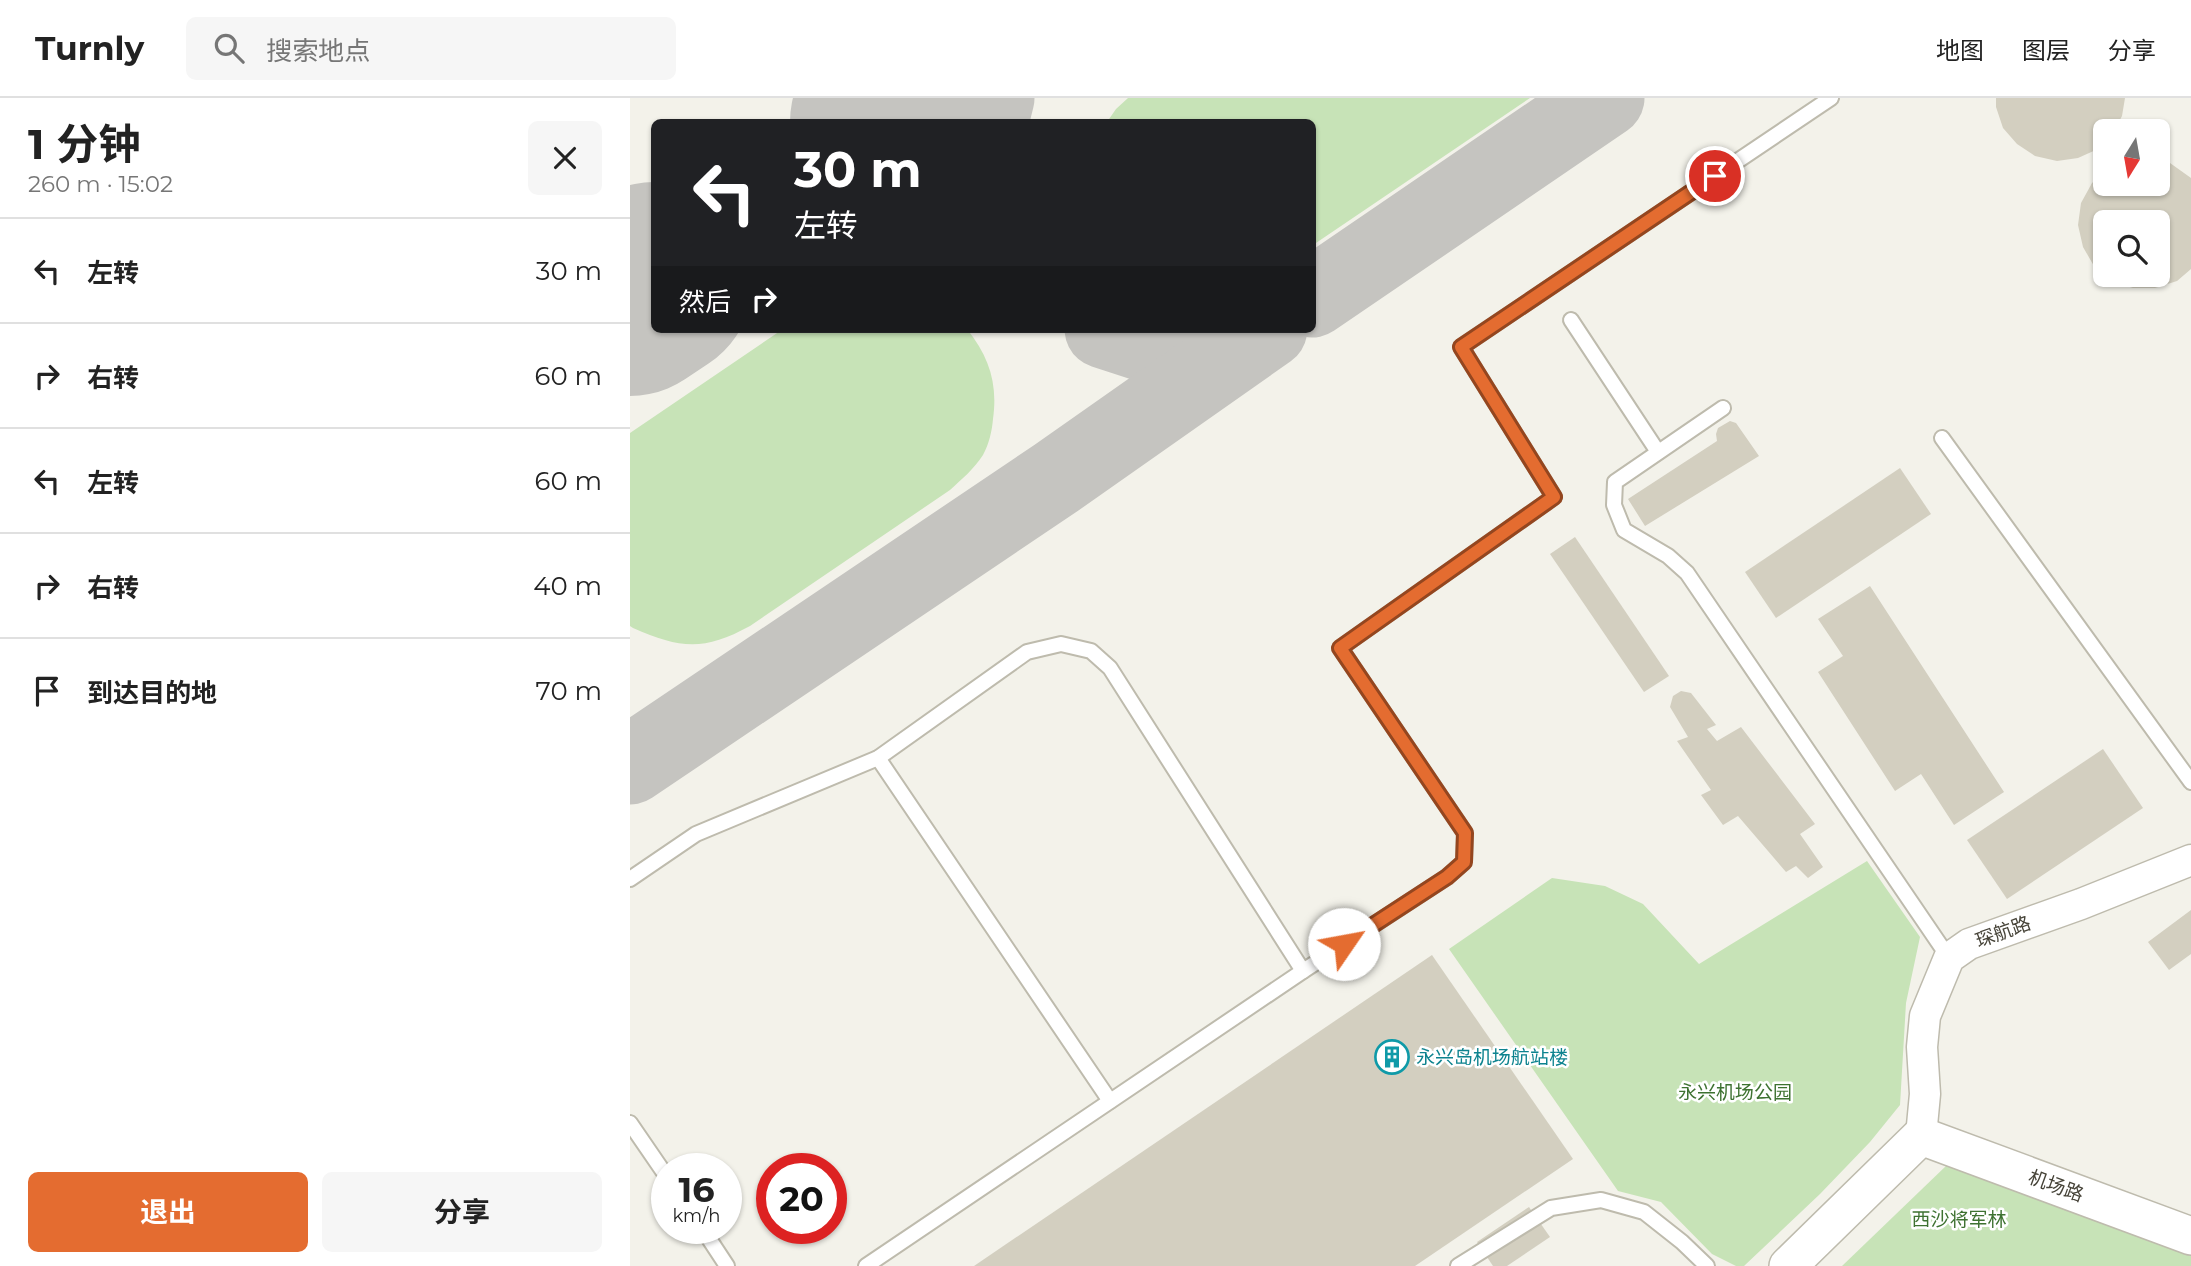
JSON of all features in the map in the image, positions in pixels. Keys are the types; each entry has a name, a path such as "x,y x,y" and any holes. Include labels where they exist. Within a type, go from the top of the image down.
{"street":[{"name":"琛航路","path":"1949,958 1969,944 2081,904 2191,860"},
{"path":"1788,1266 1921,1136 1925,1094 1922,1047 1925,1016 1949,958"},
{"name":"机场路","path":"1921,1136 2191,1236"}],"lane":[{"path":"866,1266 1447,877 1464,862 1465,833 1340,648 1554,497 1461,347 1831,98"},
{"path":"1571,320 1658,452"},
{"path":"1723,408 1615,482 1614,505 1624,530 1668,556 1687,573 1949,958"},
{"path":"1942,438 2191,782"},
{"path":"630,879 696,834 878,758 1027,652 1061,644 1091,651 1110,668 1303,971"},
{"path":"878,758 1110,1101"},
{"path":"630,1123 651,1154"},
{"path":"1458,1266 1551,1208 1601,1200 1644,1212 1707,1266"},
{"path":"713,1244 727,1266"}],"green space":[{"path":"1128,98 1530,98 1316,243 1316,119 1109,119"},
{"path":"777,333 970,333 986,360 993,382 993,424 989,442 972,469 950,490 750,626 719,640 705,643 665,640 630,626 630,433"},
{"name":"永兴机场公园","path":"1867,861 1920,937 1906,1003 1900,1105 1870,1142 1820,1194 1744,1266 1736,1266 1712,1254 1661,1202 1618,1191 1449,949 1552,878 1605,886 1643,904 1699,964"},
{"name":"西沙将军林","path":"1947,1165 2191,1254 2191,1266 1842,1266"}],"building":[{"path":"1996,98 2125,98 2120,119 2093,119 2093,151 2078,158 2057,161 2035,156 2017,144 2003,128"},
{"path":"2170,163 2191,178 2191,269 2170,283 2170,210 2093,210 2093,264 2083,247 2078,225 2081,203 2092,183 2093,196 2170,196"},
{"path":"1730,421 1736,423 1759,456 1645,526 1628,499 1717,441 1718,428"},
{"path":"1900,468 1931,514 1776,618 1745,572"},
{"path":"1575,537 1669,676 1644,692 1550,554"},
{"path":"1870,586 2004,792 1954,825 1921,774 1895,791 1818,672 1843,656 1818,619"},
{"path":"1681,691 1691,693 1716,725 1707,729 1717,741 1741,727 1815,824 1800,834 1823,867 1808,878 1796,866 1786,872 1738,816 1723,825 1701,795 1711,790 1677,741 1688,737 1670,707 1673,696"},
{"path":"2103,749 2143,808 2007,899 1967,840"},
{"path":"2191,910 2191,954 2169,970 2148,942"},
{"name":"永兴岛机场航站楼","path":"1432,955 1573,1159 1415,1266 974,1266"},
{"path":"1529,1207 1550,1237 1507,1266 1493,1266 1477,1242"}],"taxiway":[{"path":"990,119 995,98"},
{"path":"1316,295 1605,98"},
{"path":"1116,333 1147,343 1191,350 1254,333"},
{"path":"630,765 1056,478 1262,333"}],"runway":[{"path":"894,119 925,98"},
{"path":"630,297 651,283"}],"place":[{"name":"永兴岛机场航站楼","path":"1392,1057"}],"route":[{"path":"1344,944 1447,877 1464,862 1465,833 1340,648 1554,497 1461,347 1715,176"}]}
